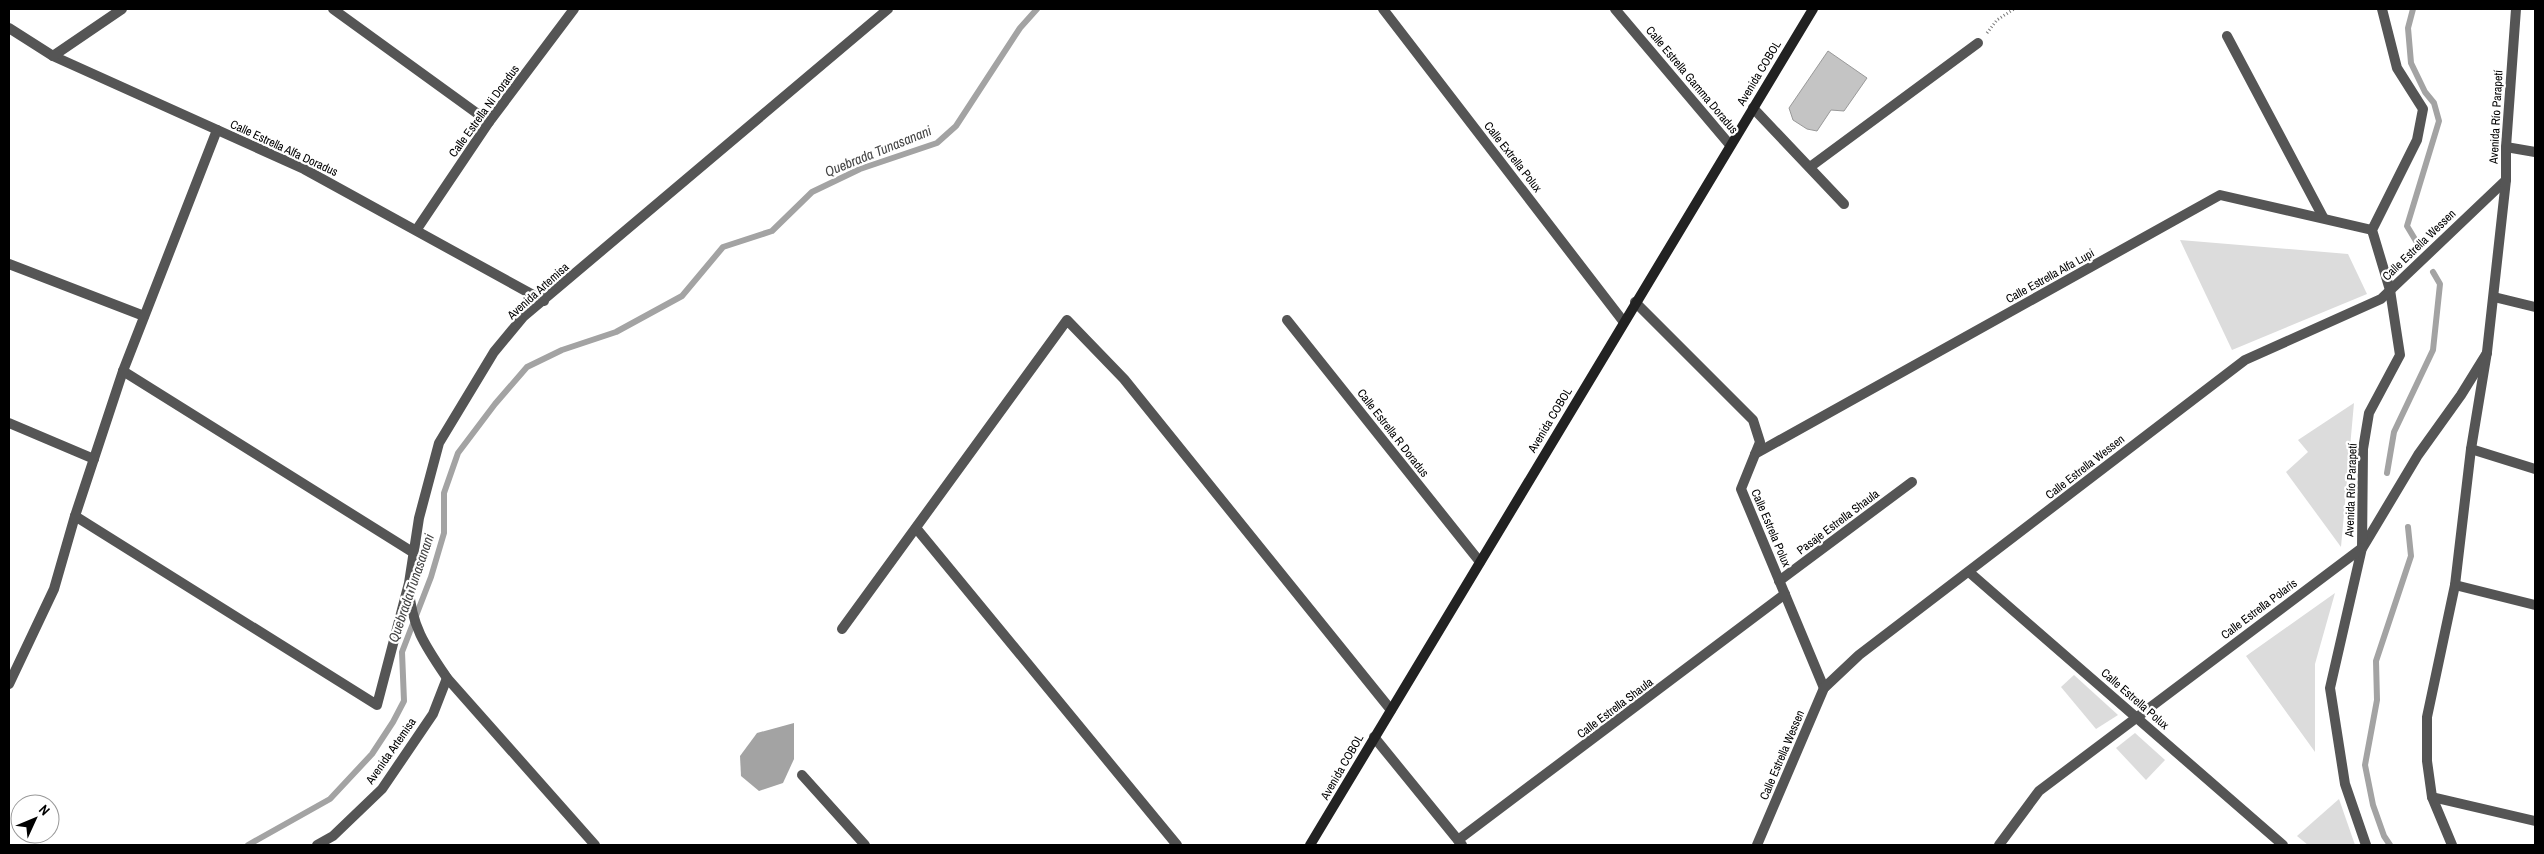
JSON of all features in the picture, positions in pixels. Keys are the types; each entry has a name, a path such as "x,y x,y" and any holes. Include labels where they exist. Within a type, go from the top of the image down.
{"main road":[{"name":"Avenida COBOL","path":"1310,845 1813,9"}],"street":[{"path":"53,56 122,9"},
{"path":"333,9 489,122"},
{"name":"Calle Estrella Ni Doradus","path":"417,230 489,122 574,9"},
{"name":"Avenida Artemisa","path":"75,516 377,705 409,583 420,510 439,443 494,352 523,317 888,9"},
{"name":"Calle Extrella Polux","path":"1383,9 1624,321"},
{"name":"Calle Estrella Gamma Doradus","path":"1615,9 1730,145"},
{"path":"2372,230 2417,140 2423,110 2397,68 2382,9"},
{"name":"Avenida Río Parapetí","path":"2452,845 2432,797 2427,761 2427,717 2455,585 2471,449 2494,297 2506,180 2506,147 2516,9"},
{"name":"Calle Estrella Alfa Doradus","path":"9,28 53,56 304,169 544,300"},
{"path":"2227,36 2324,217"},
{"path":"1810,167 1978,43"},
{"path":"1753,108 1844,204"},
{"path":"9,684 54,589 75,516 123,371 217,130"},
{"path":"2506,147 2535,152"},
{"name":"Calle Estrella Wessen","path":"1757,845 1824,688 1859,655 2245,360 2381,299 2506,180"},
{"name":"Calle Estrella Alfa Lupi","path":"1755,454 2220,195 2324,217 2372,230"},
{"name":"Avenida Río Parapetí","path":"2366,845 2345,784 2330,688 2362,548 2363,449 2369,413 2400,355 2390,290 2372,230"},
{"path":"9,264 144,316"},
{"path":"2494,297 2535,307"},
{"name":"Calle Estrela Polux","path":"1635,302 1754,420 1760,442 1740,488 1824,688"},
{"path":"842,628 1067,320 1124,379 1391,710"},
{"name":"Calle Estrella R Doradus","path":"1287,320 1480,562"},
{"name":"Calle Estrella Polaris","path":"1999,845 2039,791 2362,548 2418,455 2461,395 2487,352"},
{"path":"123,371 414,553"},
{"path":"9,423 94,459"},
{"path":"2471,449 2535,468"},
{"name":"Pasaje Estrella Shaula","path":"1780,581 1912,482"},
{"path":"916,528 1177,845"},
{"name":"Calle Estrella Polux","path":"1969,572 2136,717 2272,842 2283,845"},
{"path":"409,583 410,610 418,634 447,678 595,845"},
{"path":"2455,585 2535,605"},
{"name":"Calle Estrella Shaula","path":"1460,843 1785,594"},
{"name":"Avenida Artemisa","path":"317,845 333,836 382,789 432,714 447,678"},
{"path":"1374,737 1460,843"},
{"path":"802,774 865,845"},
{"path":"2432,797 2535,821"}],"path":[{"path":"1978,43 1998,20 2014,9"}],"shaded area":[{"path":"2180,240 2348,254 2367,294 2232,350"},
{"path":"2354,403 2341,547 2286,472 2308,452 2298,440"},
{"path":"2335,593 2315,664 2315,752 2246,656"},
{"path":"2074,675 2118,715 2096,729 2061,687"},
{"path":"794,723 794,759 783,783 759,791 741,776 740,756 757,733"},
{"path":"2135,733 2165,760 2146,780 2116,748"},
{"path":"2339,799 2355,845 2308,845 2297,836"}],"building":[{"path":"1828,51 1867,78 1844,111 1831,110 1817,131 1807,129 1793,120 1789,108"}],"waterway":[{"name":"Quebrada Tunasanani","path":"248,845 330,799 372,754 393,722 404,701 402,652 431,577 444,533 444,493 458,453 495,404 527,367 562,350 616,332 682,296 723,247 772,231 812,192 860,169 937,143 956,126 1020,28 1037,9"},
{"path":"2413,9 2408,28 2411,63 2425,92 2434,103 2439,121 2407,226 2416,241"},
{"path":"2387,473 2394,432 2433,350 2440,284 2433,272"},
{"path":"2390,845 2384,836 2373,805 2365,765 2377,700 2376,661 2411,556 2408,527"}]}
